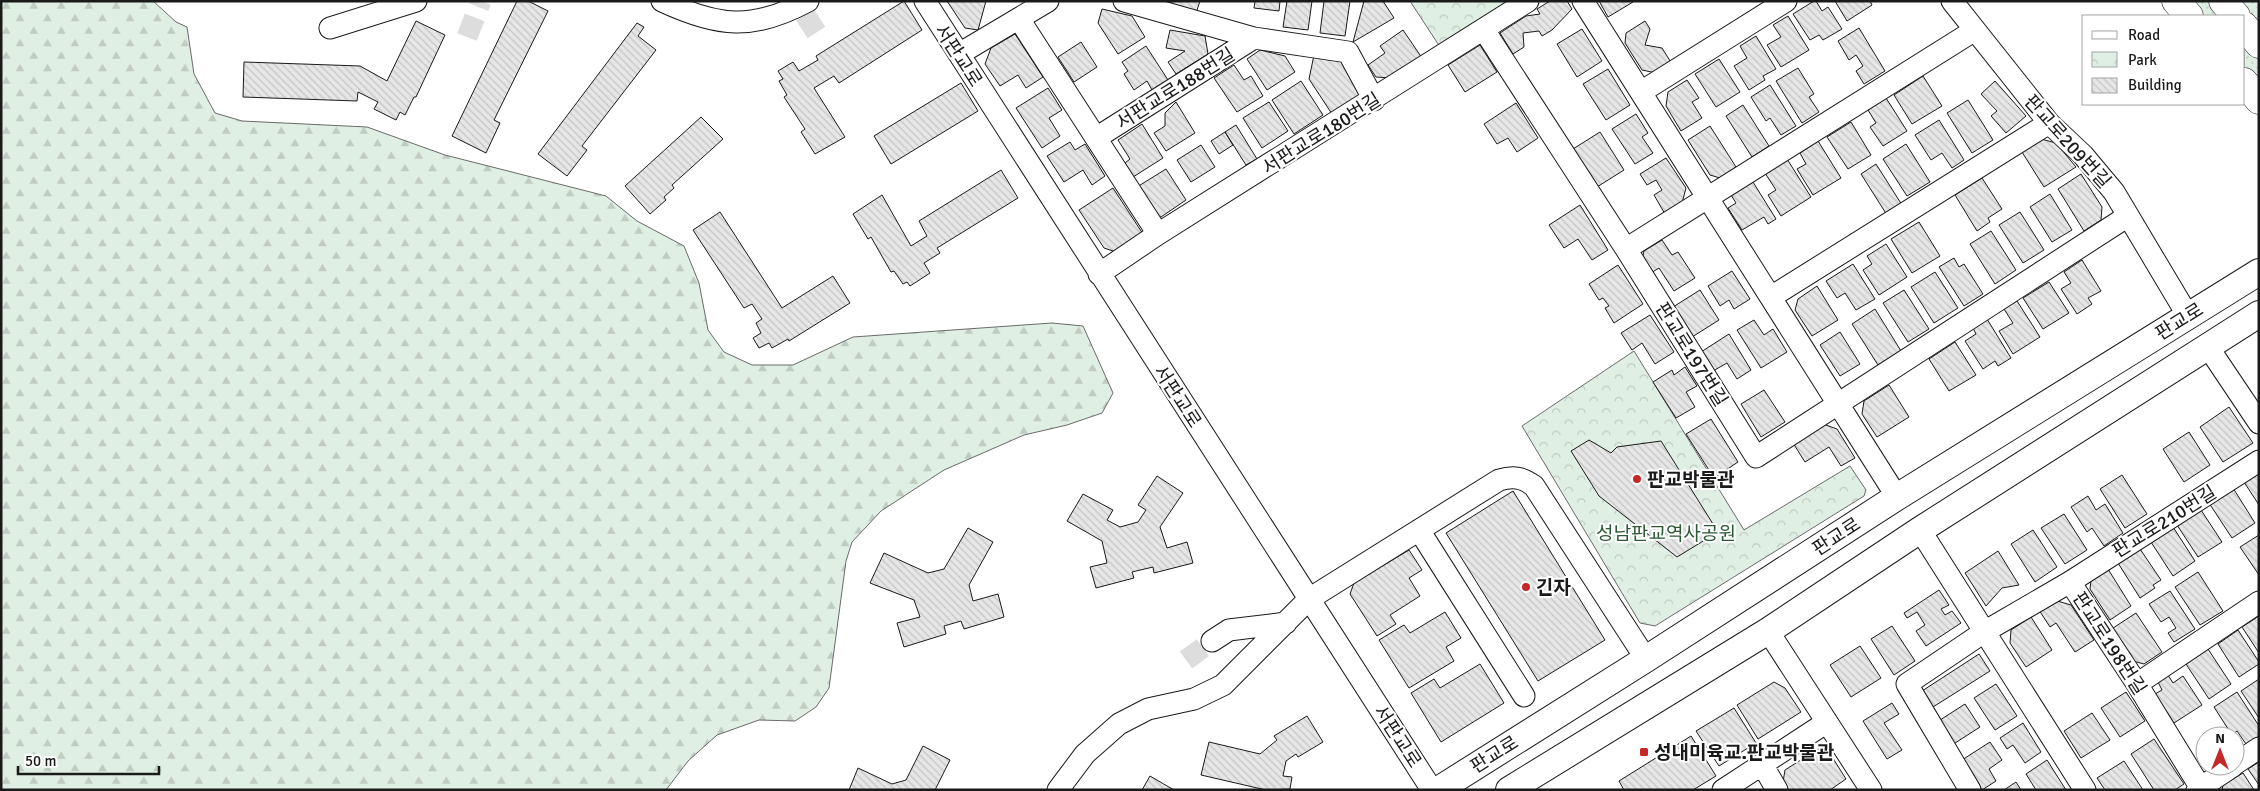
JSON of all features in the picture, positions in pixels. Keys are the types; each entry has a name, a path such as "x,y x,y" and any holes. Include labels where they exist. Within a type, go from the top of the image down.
{"highway":[{"path":"2176,1 2188,15"},
{"path":"2223,1 2235,15"},
{"path":"2245,27 2259,44"},
{"path":"2245,83 2259,100"}],"main road":[{"name":"판교로","path":"1438,790 1897,497 2259,272"},
{"name":"판교로","path":"1509,790 1768,631 1920,530 2257,315"}],"street":[{"path":"330,28 416,1"},
{"name":"서판교로","path":"925,1 1432,790"},
{"path":"959,54 1048,1"},
{"name":"서판교로188번길","path":"1124,1 1254,38 1348,52 1374,100"},
{"name":"서판교로180번길","path":"1099,274 1158,234 1374,100 1528,1"},
{"path":"1582,1 1840,404 1897,497"},
{"path":"1641,92 1786,1"},
{"name":"판교로209번길","path":"1952,1 2048,124 2098,171 2114,192 2188,316"},
{"path":"669,3 712,20 747,23 768,19 804,7"},
{"path":"1019,18 1158,234"},
{"path":"1484,30 1626,249 1975,30"},
{"name":"서판교로188번길","path":"1096,138 1254,38"},
{"path":"1771,297 2048,124"},
{"name":"판교로197번길","path":"1626,249 1756,457 2128,216"},
{"path":"2208,347 2259,423"},
{"name":"판교로210번길","path":"2070,582 2259,461"},
{"path":"1058,790 1085,754 1119,724 1148,709 1194,699 1223,685 1309,599 1499,480 1508,478 1526,480 1534,486 1646,659"},
{"path":"1419,530 1524,696"},
{"path":"1920,530 2085,790"},
{"name":"판교로198번길","path":"1970,790 1907,684 1984,632 2070,582 2138,684 2200,789"},
{"path":"2138,684 2259,602"},
{"path":"1212,641 1229,630 1286,623"},
{"path":"1768,631 1871,790"},
{"path":"1722,790 1827,722"},
{"path":"2245,758 2259,748"},
{"path":"1762,764 1777,790"},
{"path":"2200,789 2218,776"}],"green space":[{"path":"1,1 153,1 176,22 187,27 194,74 215,113 242,121 367,127 445,155 606,196 637,221 684,246 699,283 708,330 724,352 752,365 793,365 853,337 1052,323 1083,326 1113,393 1102,413 1067,425 1024,435 944,470 881,511 852,542 846,561 829,688 816,707 795,721 759,720 717,735 688,761 666,790 1,790"},
{"path":"1410,1 1511,1 1440,47"},
{"path":"2176,1 2259,1 2259,100 2245,83 2245,15 2188,15"},
{"name":"성남판교역사공원","path":"1634,351 1744,530 1850,466 1866,490 1864,496 1655,626 1640,623 1522,426"}],"building":[{"path":"517,1 528,1 548,11 494,120 500,123 486,153 452,136"},
{"path":"904,1 922,30 839,83 834,76 814,88 845,137 815,154 801,132 805,129 784,97 787,95 779,81 783,79 778,71 793,62 799,71 818,60 816,56"},
{"path":"947,1 986,1 978,30 965,28"},
{"path":"1172,1 1200,1 1196,13 1171,6"},
{"path":"1255,1 1280,1 1279,11 1254,8"},
{"path":"1287,1 1312,1 1308,30 1283,27"},
{"path":"1324,1 1350,1 1345,36 1320,33"},
{"path":"1364,1 1383,1 1394,18 1353,42"},
{"path":"1550,1 1567,1 1572,9 1552,30 1542,36 1539,31 1523,33 1524,47 1513,54 1500,33 1526,16 1540,14 1537,9"},
{"path":"1599,1 1632,1 1633,2 1608,17"},
{"path":"1816,1 1822,11 1828,7 1842,29 1823,40 1819,35 1810,40 1793,14"},
{"path":"1835,1 1870,1 1872,5 1847,21"},
{"path":"1102,9 1132,16 1145,37 1118,54 1098,23"},
{"path":"1788,16 1809,50 1781,67 1767,45 1781,37 1773,25"},
{"path":"416,21 445,35 416,97 414,97 405,115 400,112 396,120 374,109 378,102 358,92 357,101 243,97 244,62 360,66 387,81"},
{"path":"1645,21 1650,29 1645,45 1662,48 1672,64 1656,73 1642,70 1625,43 1626,33"},
{"path":"637,23 644,27 638,36 656,50 582,146 587,150 567,176 538,154"},
{"path":"1859,28 1885,71 1864,84 1856,71 1863,66 1856,55 1849,60 1838,41"},
{"path":"1582,29 1602,61 1577,77 1557,44"},
{"path":"1170,30 1205,36 1208,54 1176,74 1168,62 1185,51 1166,48"},
{"path":"1403,30 1422,58 1391,78 1376,77 1368,65 1385,53 1380,46"},
{"path":"1015,34 1043,77 1026,88 1018,75 1000,86 985,64 991,48"},
{"path":"1756,36 1776,69 1763,76 1765,80 1749,90 1734,66 1747,58 1740,46"},
{"path":"1081,42 1097,67 1074,82 1058,57"},
{"path":"1480,45 1497,72 1465,92 1448,65"},
{"path":"1146,46 1168,80 1152,90 1147,81 1134,90 1124,74 1128,71 1122,62"},
{"path":"1260,50 1285,56 1295,72 1267,90 1247,59"},
{"path":"1314,55 1340,59 1363,95 1332,114 1309,79"},
{"path":"1719,59 1740,92 1716,107 1695,74"},
{"path":"1234,65 1244,80 1251,76 1263,96 1237,112 1214,78"},
{"path":"1798,68 1814,94 1809,97 1819,112 1802,123 1776,81"},
{"path":"1608,69 1630,105 1606,120 1583,84"},
{"path":"1923,76 1942,106 1912,124 1894,95"},
{"path":"1687,80 1699,98 1692,102 1702,118 1681,131 1666,106 1668,92"},
{"path":"1301,81 1323,115 1294,134 1272,100"},
{"path":"1995,81 2026,116 2006,133 1991,116 1997,111 1981,94"},
{"path":"961,83 978,111 891,164 874,136"},
{"path":"1770,85 1796,126 1781,135 1770,118 1766,121 1751,97"},
{"path":"1048,88 1062,110 1049,118 1060,136 1042,148 1016,108"},
{"path":"1886,98 1907,131 1883,146 1870,127 1876,123 1868,110"},
{"path":"1968,100 1993,140 1972,153 1947,113"},
{"path":"1176,102 1195,133 1166,151 1154,133 1165,126 1165,113"},
{"path":"1269,102 1288,131 1262,148 1243,118"},
{"path":"1516,103 1538,138 1517,152 1508,138 1497,144 1484,124"},
{"path":"1743,105 1769,146 1752,157 1726,116"},
{"path":"1636,114 1648,133 1642,137 1653,153 1635,164 1612,129"},
{"path":"701,117 723,139 672,185 674,188 664,197 666,200 650,214 625,186"},
{"path":"1939,120 1964,160 1952,168 1942,153 1931,160 1915,135"},
{"path":"1851,122 1871,155 1848,169 1827,137"},
{"path":"1142,124 1163,158 1133,177 1125,163 1130,159 1118,140"},
{"path":"1236,125 1257,159 1246,165 1225,132"},
{"path":"1710,126 1736,167 1720,178 1710,175 1688,140"},
{"path":"1225,132 1233,145 1219,154 1211,141"},
{"path":"1600,132 1624,170 1597,187 1573,149"},
{"path":"2041,139 2056,143 2076,167 2044,187 2022,152"},
{"path":"1818,141 1841,178 1813,195 1797,169 1806,164 1800,153"},
{"path":"1070,142 1075,150 1085,144 1105,176 1092,185 1083,170 1064,182 1047,156"},
{"path":"1906,144 1930,182 1907,196 1883,159"},
{"path":"1201,145 1215,167 1191,182 1177,160"},
{"path":"1666,158 1686,188 1682,203 1665,214 1654,195 1662,190 1656,180 1647,185 1640,174"},
{"path":"1787,159 1811,197 1781,216 1768,195 1776,190 1765,173"},
{"path":"1876,164 1902,205 1887,215 1861,174"},
{"path":"1166,169 1186,200 1161,217 1156,217 1137,187"},
{"path":"1001,170 1018,198 937,248 940,253 924,263 930,273 910,286 907,282 903,284 894,271 891,272 871,237 868,239 853,214 882,195 911,246 927,236 919,221"},
{"path":"2081,174 2102,207 2101,220 2084,231 2058,189"},
{"path":"1982,178 2002,209 1988,218 1990,222 1977,231 1955,195"},
{"path":"1753,182 1776,219 1768,224 1764,217 1742,230 1728,208 1736,203 1731,195"},
{"path":"1113,188 1143,234 1116,252 1104,248 1079,210"},
{"path":"2050,194 2072,230 2052,242 2030,207"},
{"path":"1580,205 1608,250 1592,260 1578,239 1564,248 1549,225"},
{"path":"720,212 782,308 833,276 850,303 789,341 788,339 772,348 769,343 759,348 753,338 761,333 756,323 762,319 752,304 744,308 693,230"},
{"path":"2020,212 2044,250 2023,263 1999,225"},
{"path":"1919,222 1940,256 1912,273 1891,239"},
{"path":"1991,231 2016,270 1995,284 1970,244"},
{"path":"1662,240 1672,255 1678,252 1695,278 1674,291 1659,268 1651,273 1642,260 1644,251"},
{"path":"1886,244 1907,277 1879,295 1863,270 1872,264 1867,256"},
{"path":"1954,258 1959,267 1964,264 1983,294 1964,306 1939,267"},
{"path":"2082,260 2101,291 2088,298 2092,304 2077,314 2061,289 2071,283 2064,272"},
{"path":"1853,264 1875,299 1856,310 1845,293 1837,298 1826,281"},
{"path":"1618,265 1643,304 1614,323 1605,308 1609,306 1603,298 1599,300 1589,284"},
{"path":"1732,271 1750,299 1734,309 1729,300 1720,306 1708,286"},
{"path":"1935,272 1958,308 1934,323 1911,287"},
{"path":"2049,282 2069,313 2043,329 2023,298"},
{"path":"1817,286 1838,320 1812,336 1795,310 1798,299"},
{"path":"1700,290 1719,320 1692,337 1673,307"},
{"path":"1904,290 1929,329 1908,342 1883,303"},
{"path":"2017,301 2040,337 2013,354 1999,331 2013,323 2004,309"},
{"path":"1875,309 1901,351 1878,365 1852,324"},
{"path":"1650,315 1674,352 1655,364 1642,343 1632,350 1621,333"},
{"path":"1987,319 2011,358 1998,366 1995,361 1983,369 1965,341 1976,334 1973,328"},
{"path":"1754,320 1764,335 1773,329 1787,352 1761,368 1737,330"},
{"path":"1840,332 1860,364 1840,376 1820,345"},
{"path":"1729,334 1751,370 1737,379 1727,363 1713,371 1701,352"},
{"path":"1955,342 1976,375 1949,391 1929,359"},
{"path":"1685,367 1697,386 1686,392 1695,407 1676,418 1653,382 1672,370 1674,375"},
{"path":"1889,385 1909,417 1877,437 1862,414 1864,401"},
{"path":"1764,390 1785,422 1761,437 1741,404"},
{"path":"2229,407 2253,443 2223,462 2200,427"},
{"path":"1711,419 1738,462 1714,478 1686,434"},
{"path":"1823,424 1837,429 1855,458 1841,466 1829,447 1805,462 1793,443"},
{"path":"2189,432 2210,465 2184,482 2163,449"},
{"path":"1589,440 1611,453 1617,447 1661,441 1718,532 1677,557 1599,496 1571,451"},
{"path":"2259,473 2259,505 2244,482"},
{"path":"2122,475 2147,514 2125,528 2100,489"},
{"path":"1157,476 1183,493 1160,527 1167,548 1187,542 1193,563 1154,573 1153,567 1132,572 1134,578 1096,588 1090,567 1107,563 1102,541 1067,521 1083,494 1113,510 1107,520 1120,527 1138,522 1146,510 1138,505"},
{"path":"2233,488 2255,523 2232,538 2209,503"},
{"path":"1513,491 1605,640 1538,681 1446,533"},
{"path":"2088,496 2096,510 2105,504 2123,533 2104,546 2092,528 2087,532 2071,507"},
{"path":"2201,510 2222,542 2198,557 2177,525"},
{"path":"2064,514 2087,550 2065,564 2041,528"},
{"path":"2173,527 2195,561 2173,576 2151,542"},
{"path":"968,528 993,542 969,585 973,601 998,594 1004,617 964,629 961,621 944,626 946,634 904,647 897,623 920,617 914,600 870,583 884,553 928,573 944,569"},
{"path":"2033,530 2057,567 2035,582 2011,544"},
{"path":"2259,535 2259,575 2240,547"},
{"path":"2140,549 2161,580 2153,585 2155,588 2140,598 2118,563"},
{"path":"1409,550 1422,570 1409,578 1420,596 1390,615 1396,624 1377,636 1350,594 1354,583"},
{"path":"1998,551 2019,585 2002,588 1986,606 1965,573"},
{"path":"2108,569 2131,606 2110,620 2090,589 2091,580"},
{"path":"2198,572 2223,611 2200,625 2175,587"},
{"path":"1939,590 1949,605 1941,609 1945,615 1952,611 1961,623 1926,646 1916,631 1925,625 1917,612 1907,618 1904,613"},
{"path":"2170,591 2195,629 2174,642 2168,633 2176,628 2169,617 2161,622 2149,604"},
{"path":"2054,600 2071,605 2094,640 2075,652 2056,623 2050,627 2039,610"},
{"path":"1445,612 1461,638 1446,647 1454,661 1409,688 1379,640 1404,625 1410,633"},
{"path":"2136,613 2162,652 2144,664 2129,660 2110,630"},
{"path":"2259,616 2259,653 2242,627"},
{"path":"2031,617 2052,650 2026,667 2010,643 2011,630"},
{"path":"1892,626 1915,661 1894,675 1871,639"},
{"path":"2238,630 2259,662 2259,664 2239,677 2218,644"},
{"path":"1860,646 1881,678 1851,697 1830,665"},
{"path":"2208,649 2231,684 2209,699 2186,664"},
{"path":"1979,654 1990,671 1933,707 1922,691"},
{"path":"1480,664 1504,703 1441,742 1411,693 1434,679 1440,688"},
{"path":"2168,675 2173,683 2183,676 2202,705 2174,723 2155,694 2162,690 2158,682"},
{"path":"2259,679 2259,718 2241,691"},
{"path":"1774,682 1785,688 1801,712 1758,739 1737,705"},
{"path":"1996,684 2017,716 1995,730 1974,698"},
{"path":"2126,692 2145,721 2120,737 2101,708"},
{"path":"2237,692 2259,726 2259,736 2246,744 2245,726 2226,726 2214,707"},
{"path":"1892,703 1899,714 1884,723 1902,750 1887,759 1863,721"},
{"path":"1965,704 1980,727 1952,745 1937,722"},
{"path":"1734,708 1756,743 1719,766 1696,731"},
{"path":"2092,713 2110,740 2081,758 2064,731"},
{"path":"1307,716 1323,742 1298,757 1296,754 1286,761 1283,776 1292,777 1290,789 1266,790 1201,775 1209,742 1260,754 1277,740 1274,736"},
{"path":"2023,723 2041,752 2025,763 2013,745 2007,749 2000,738"},
{"path":"1691,736 1716,776 1693,790 1624,790 1619,781"},
{"path":"2154,739 2184,784 2175,790 2154,790 2131,754"},
{"path":"1990,742 2002,760 1989,769 1996,781 1982,790 1962,760"},
{"path":"923,746 950,760 935,790 849,790 858,768 892,784 906,780"},
{"path":"1818,749 1829,752 1846,779 1830,790 1788,790 1783,782 1785,770"},
{"path":"2047,760 2066,790 2036,790 2026,774"},
{"path":"2124,761 2143,790 2105,790 2097,778"},
{"path":"2259,762 2259,785 2248,769"},
{"path":"1150,776 1174,790 1142,790"},
{"path":"2238,776 2245,776 2254,790 2222,790 2223,785"},
{"path":"2016,782 2021,790 2004,790"}],"tunnel":[{"path":"467,37 481,1"},
{"path":"805,15 820,38"},
{"path":"1186,660 1212,641"}],"place":[{"name":"판교박물관","path":"1637,479"},
{"name":"긴자","path":"1526,587"},
{"name":"성내미육교.판교박물관","path":"1644,752"}]}
